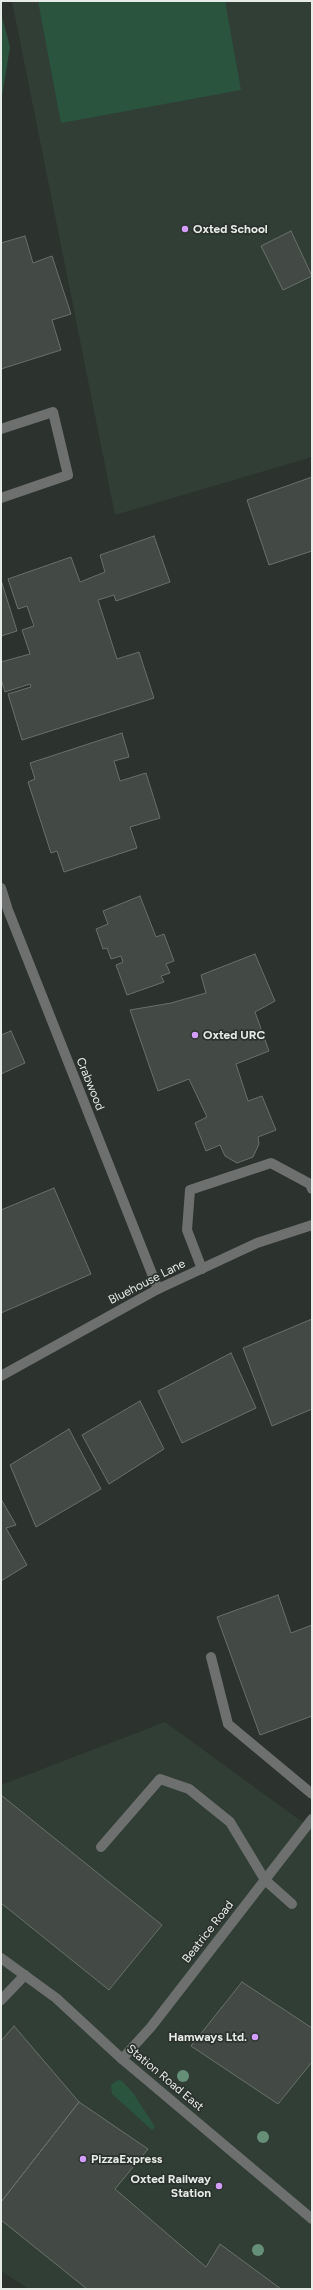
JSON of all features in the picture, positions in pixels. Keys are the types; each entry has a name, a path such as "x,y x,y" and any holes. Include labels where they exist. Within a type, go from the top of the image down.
{"street":[{"path":"1,429 53,412 68,475 1,498"},
{"name":"Crabwood","path":"1,888 8,910 158,1289"},
{"path":"202,1269 187,1230 190,1190 271,1163 310,1184 312,1189"},
{"name":"Bluehouse Lane","path":"1,1376 158,1289 257,1243 312,1225"},
{"path":"211,1657 228,1724 312,1794"},
{"path":"101,1847 160,1779 188,1789 230,1822 265,1880 292,1904"},
{"name":"Beatrice Road","path":"122,2059 151,2027 312,1819"},
{"name":"Station Road East","path":"1,1958 56,1998 122,2059 312,2219"},
{"path":"1,2000 25,1975"}],"shaded area":[{"name":"Oxted School","path":"12,1 312,1 312,457 115,515"},
{"path":"165,1722 312,1829 312,2289 29,2289 1,2271 1,1785"}],"green space":[{"path":"38,1 225,1 241,90 61,123"},
{"path":"1,13 10,47 1,102"},
{"path":"118,2080 122,2081 133,2093 155,2127 152,2130 112,2094 111,2085"}],"building":[{"path":"291,231 312,276 283,290 261,246"},
{"path":"25,236 33,263 52,256 71,314 52,320 61,350 1,369 1,243"},
{"path":"312,477 312,551 269,565 247,500"},
{"path":"154,536 170,582 116,601 114,595 98,600 117,659 139,652 154,698 22,740 8,694 31,687 30,684 5,692 1,679 1,662 30,654 22,630 34,626 27,606 18,609 8,579 71,557 80,582 105,572 100,555"},
{"path":"1,580 17,631 1,636"},
{"path":"122,733 129,757 114,761 120,781 146,773 160,818 130,827 137,848 64,872 57,851 51,853 28,782 35,779 30,763"},
{"path":"140,896 156,937 164,934 174,961 166,964 170,973 161,976 164,982 127,995 116,965 123,962 121,956 111,959 107,948 103,949 96,929 108,924 103,911"},
{"path":"255,954 275,1001 255,1012 269,1051 236,1064 248,1101 262,1096 276,1130 258,1137 259,1144 253,1157 237,1163 225,1156 220,1145 206,1151 195,1123 207,1117 189,1079 158,1091 130,1010 171,1003 206,993 201,975"},
{"path":"11,1031 25,1063 1,1074 1,1035"},
{"path":"54,1188 91,1274 1,1313 1,1210"},
{"path":"312,1319 312,1409 272,1426 243,1348"},
{"path":"231,1353 256,1408 182,1443 158,1391"},
{"path":"140,1401 164,1449 109,1484 82,1435"},
{"path":"69,1429 101,1489 36,1527 10,1465"},
{"path":"1,1499 16,1525 6,1528 27,1565 1,1581"},
{"path":"278,1595 291,1633 312,1625 312,1716 260,1735 217,1617"},
{"path":"1,1795 162,1925 109,1990 1,1903"},
{"name":"Hamways Ltd.","path":"242,1982 312,2028 312,2062 278,2104 191,2046"},
{"path":"14,2026 79,2102 1,2202 1,2041"},
{"path":"79,2102 148,2149 115,2189 206,2267 220,2244 281,2289 87,2289 1,2220 1,2202"}],"place":[{"name":"Oxted School","path":"185,229"},
{"name":"Oxted URC","path":"195,1035"},
{"name":"Hamways Ltd.","path":"255,2037"},
{"name":"PizzaExpress","path":"83,2159"},
{"name":"Oxted Railway Station","path":"219,2186"}]}
